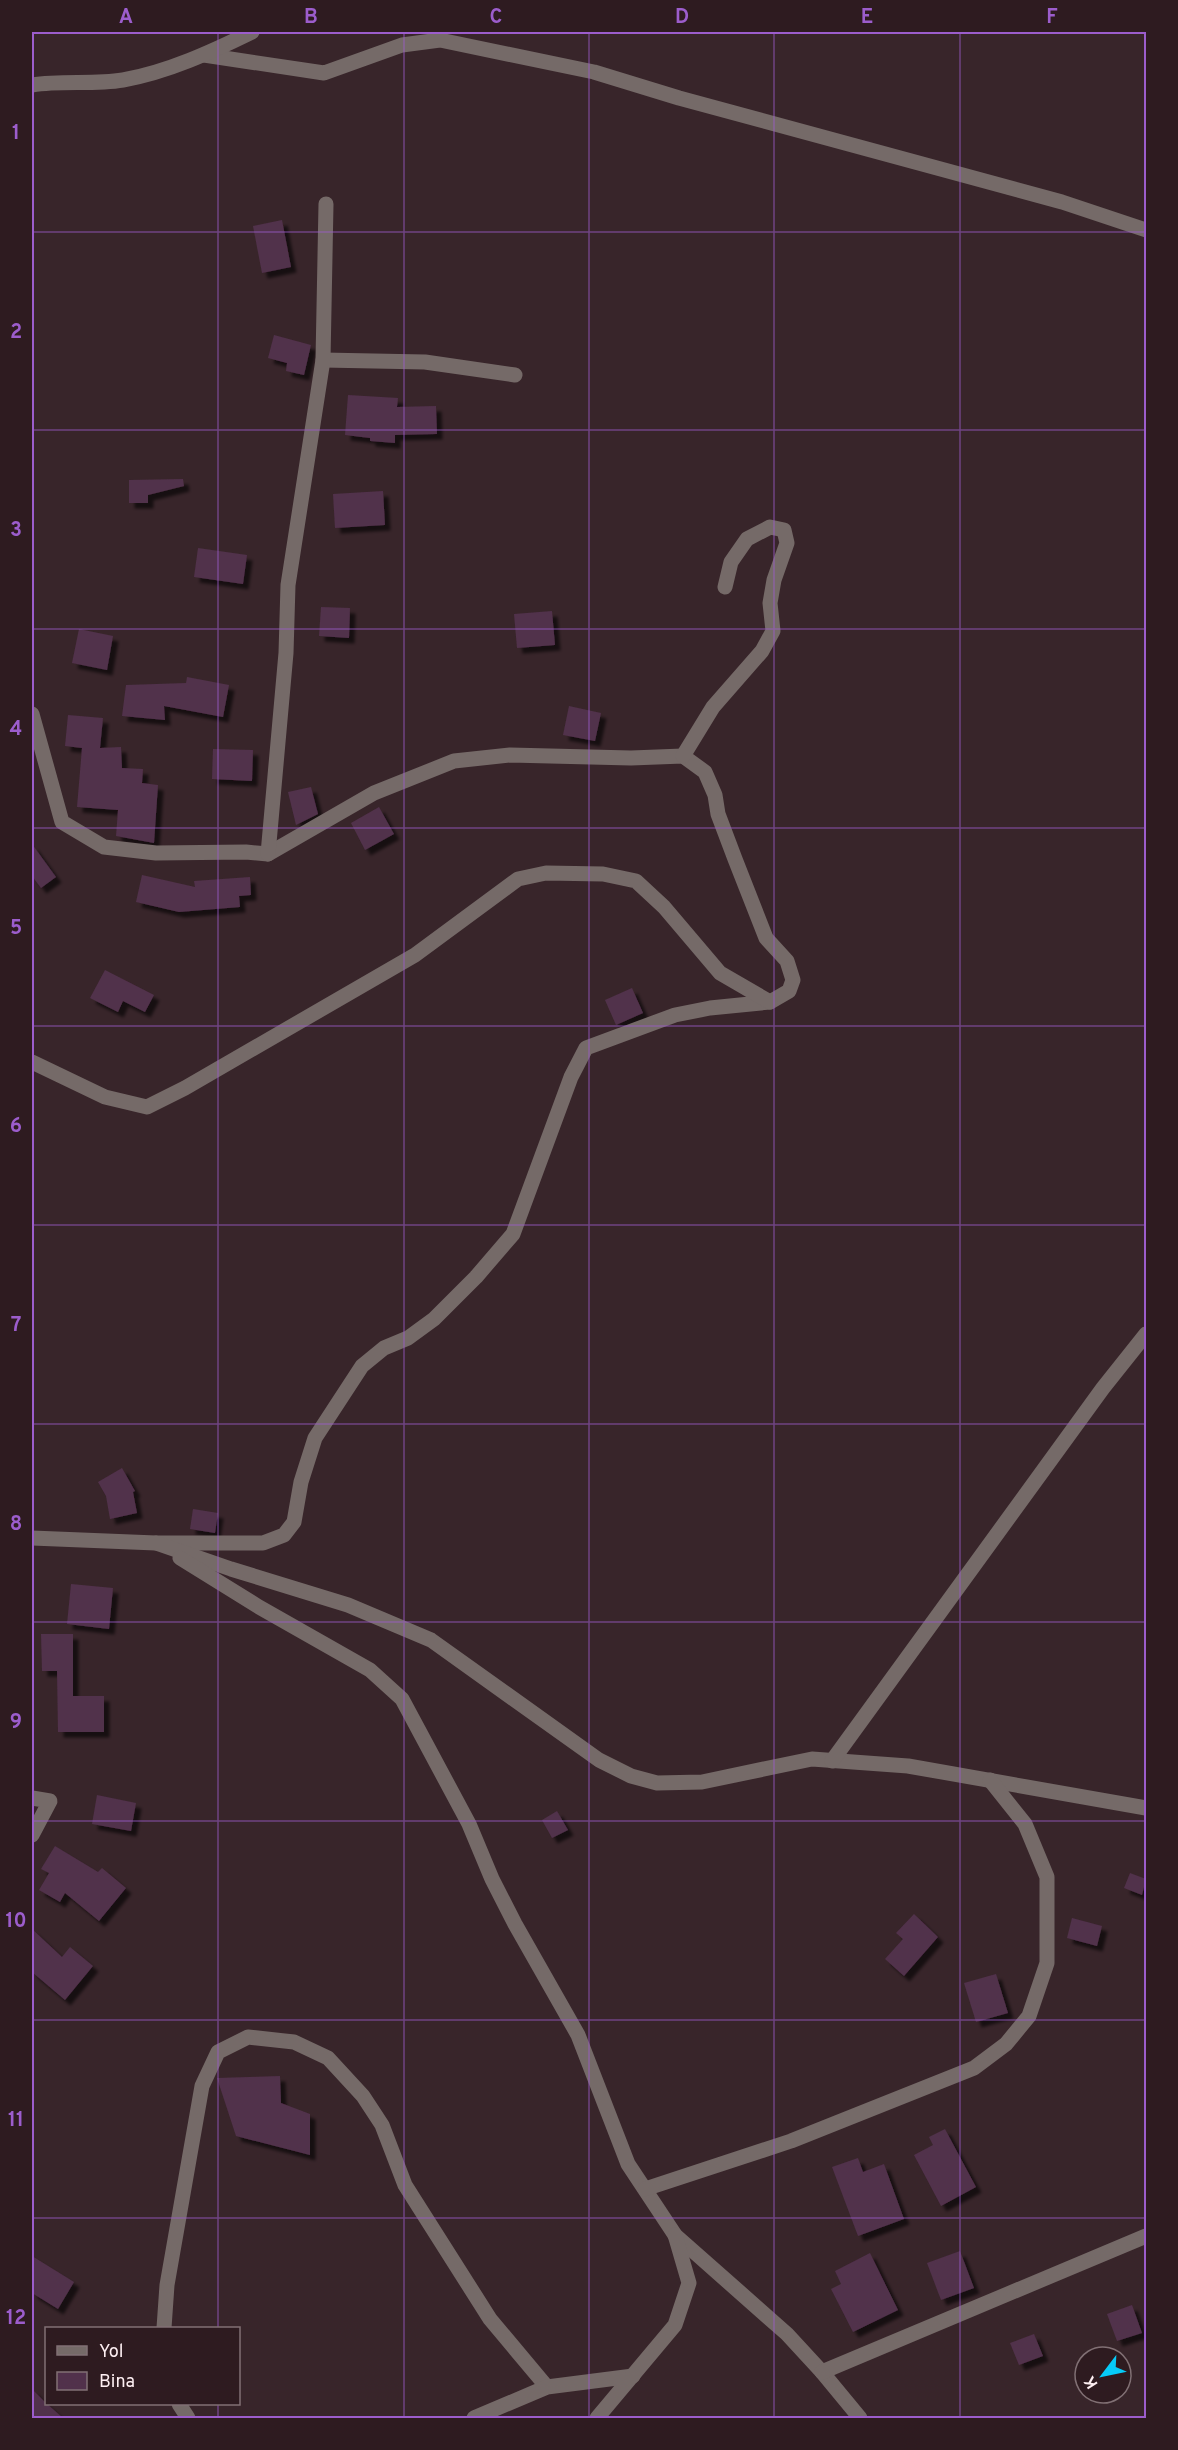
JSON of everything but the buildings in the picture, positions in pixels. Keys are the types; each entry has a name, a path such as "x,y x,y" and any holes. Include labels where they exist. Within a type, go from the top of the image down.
{"street":[{"path":"32,85 50,82 122,80 204,55 252,32"},
{"path":"204,55 324,73 402,45 440,40 594,72 680,99 1062,202 1146,230"},
{"path":"268,854 286,653 288,585 323,360 326,204"},
{"path":"323,360 425,362 515,375"},
{"path":"683,756 713,707 762,651 773,631 770,603 774,580 787,543 784,530 770,527 747,539 731,562 725,587"},
{"path":"32,714 62,822 104,847 156,853 246,852 268,854 374,793 454,761 510,755 631,758 683,756 705,772 715,795 722,826 766,938 787,961 793,980 789,991 770,1002 710,1008 675,1015 586,1048 571,1077 513,1234 476,1277 434,1319 408,1338 384,1348 362,1366 315,1438 301,1482 294,1522 284,1535 263,1543 156,1543 32,1538"},
{"path":"32,1062 105,1097 147,1107 185,1088 415,955 518,879 546,873 603,874 636,881 664,907 720,973 770,1002"},
{"path":"832,1761 1103,1388 1146,1334"},
{"path":"156,1543 348,1605 431,1640 599,1760 631,1776 657,1783 702,1782 812,1759 908,1766 1146,1808"},
{"path":"156,1543 370,1670 402,1698 469,1824 492,1879 515,1924 578,2035 628,2164 675,2235 788,2334 860,2418"},
{"path":"645,2189 791,2141 974,2068 1006,2044 1029,2016 1047,1963 1047,1876 1025,1824 990,1780"},
{"path":"32,1798 50,1801 32,1835"},
{"path":"164,2327 167,2285 202,2086 218,2052 248,2037 294,2042 328,2058 363,2096 382,2125 405,2185 490,2319 547,2386"},
{"path":"597,2418 675,2325 689,2283 675,2235"},
{"path":"822,2372 1146,2236"},
{"path":"474,2418 547,2386 633,2376"},
{"path":"180,2405 188,2418"}]}
